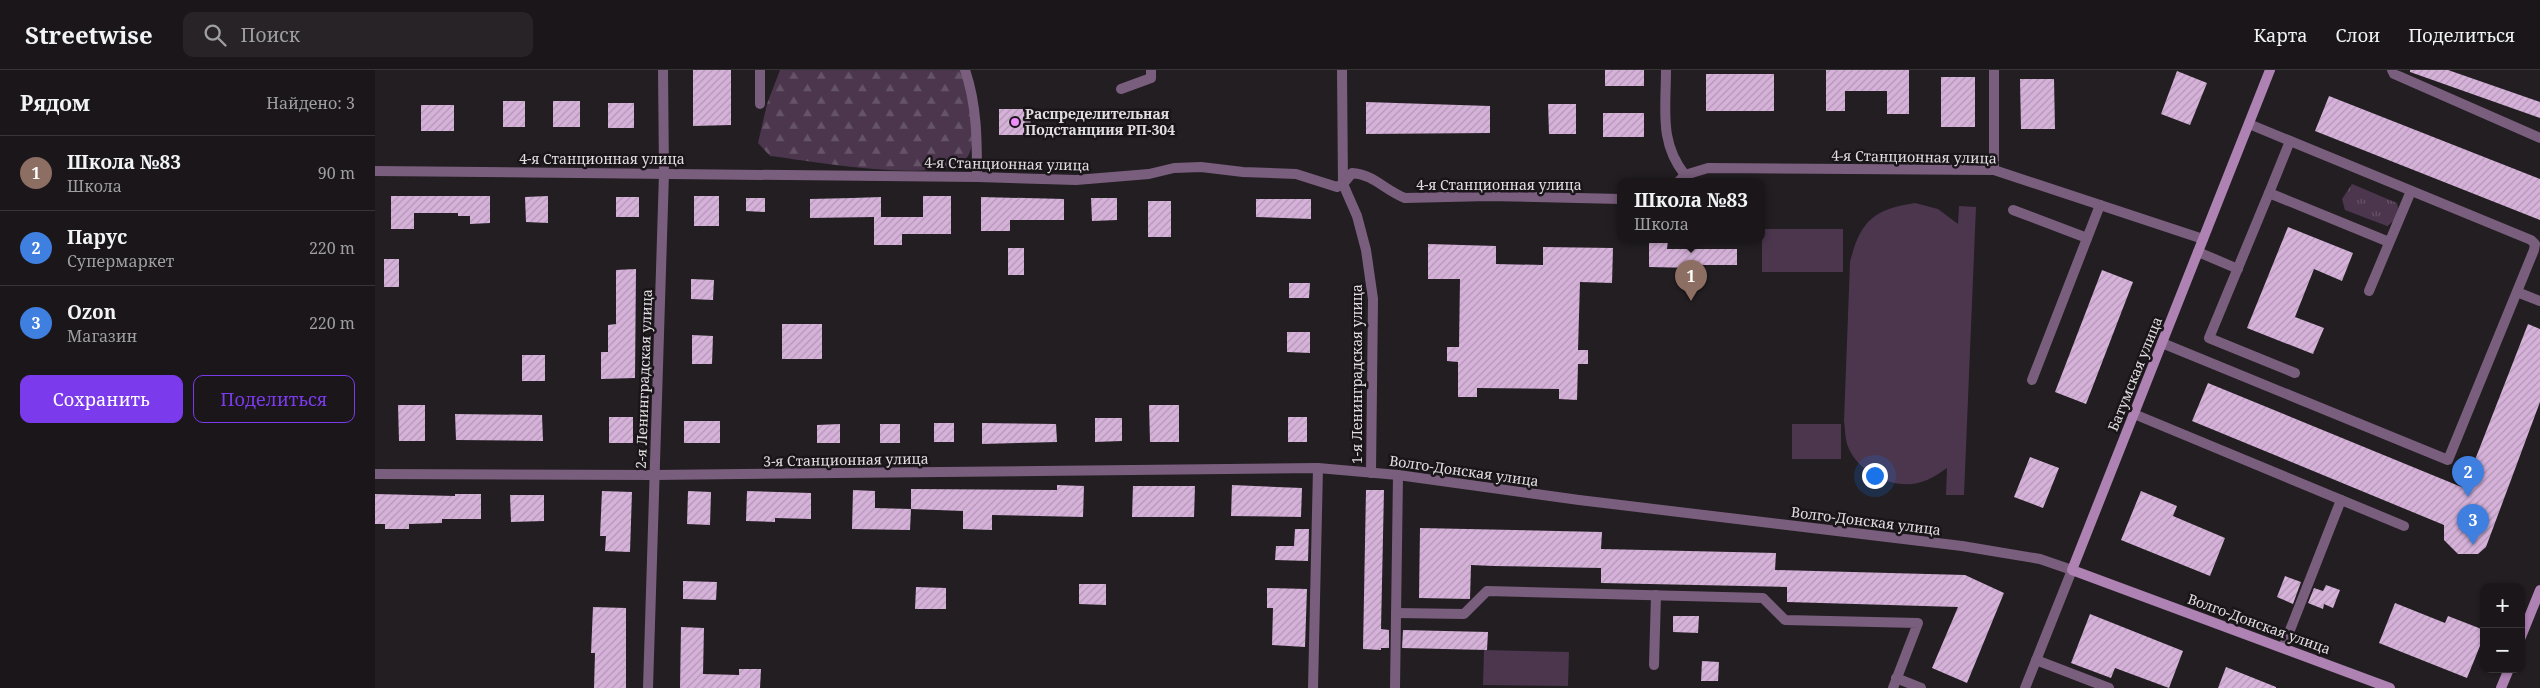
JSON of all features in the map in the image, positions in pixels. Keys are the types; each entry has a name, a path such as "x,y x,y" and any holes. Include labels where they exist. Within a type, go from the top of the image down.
{"street":[{"name":"2-я Ленинградская улица","path":"648,688 664,173 663,70"},
{"path":"760,70 760,104"},
{"path":"965,70 972,92 977,124 977,177"},
{"path":"1121,89 1151,78 1151,70"},
{"name":"1-я Ленинградская улица","path":"1342,70 1343,184 1357,216 1366,250 1372,290 1371,473"},
{"path":"1666,70 1667,143 1682,178"},
{"path":"1993,70 1994,170"},
{"name":"Батумская улица","path":"2025,688 2270,70"},
{"path":"2392,70 2394,74 2540,138"},
{"path":"2162,343 2448,460 2534,250 2535,244 2531,240 2249,124"},
{"path":"2290,141 2209,338 2295,373"},
{"name":"4-я Станционная улица","path":"375,171 977,177 1076,180 1149,174 1174,168 1201,167 1243,172 1296,174 1328,186 1337,187 1343,184 1352,173 1365,174 1393,194 1405,198 1489,196 1617,199"},
{"name":"4-я Станционная улица","path":"1684,178 1708,168 1994,170 2203,239"},
{"path":"2369,291 2411,190"},
{"path":"2269,193 2389,242"},
{"path":"2031,380 2100,205"},
{"path":"2013,210 2087,238"},
{"path":"2198,252 2238,269"},
{"path":"2517,292 2540,301"},
{"path":"2134,414 2404,526"},
{"path":"1313,688 1318,468"},
{"name":"3-я Станционная улица","path":"375,474 655,475 1318,468"},
{"name":"Волго-Донская улица","path":"1318,468 1398,475 1589,501 1962,546 2040,559 2390,688"},
{"path":"1395,688 1398,475"},
{"path":"2283,648 2341,500"},
{"path":"2525,629 2537,605 2540,590"},
{"path":"1396,613 1464,614 1487,591 1763,598 1785,620 1917,624 1894,683 1921,688"},
{"path":"1654,665 1656,595"},
{"path":"2037,660 2109,688"},
{"path":"2501,688 2507,673"}],"green space":[{"path":"780,70 963,70 970,101 973,127 973,138 968,156 955,165 934,170 906,171 843,166 770,156 758,143 767,104"},
{"path":"2352,184 2397,203 2397,213 2392,222 2387,226 2345,210 2342,199"},
{"path":"1915,203 1938,209 1958,224 1959,206 1976,207 1964,495 1946,495 1947,468 1930,479 1916,483 1904,484 1880,478 1860,464 1852,455 1847,444 1844,421 1850,262 1858,237 1871,220 1889,209"},
{"path":"1765,229 1843,229 1843,272 1762,272 1762,243 1765,243"},
{"path":"1792,424 1841,424 1841,459 1792,459"},
{"path":"1484,650 1569,652 1568,686 1483,685"}],"building":[{"path":"693,70 731,70 731,125 693,126"},
{"path":"1605,70 1644,70 1644,86 1605,86"},
{"path":"1826,70 1909,70 1909,114 1887,114 1887,91 1845,91 1845,111 1826,111"},
{"path":"2410,70 2448,70 2540,102 2540,118 2410,72"},
{"path":"2177,71 2207,83 2190,125 2161,114"},
{"path":"1706,74 1774,74 1774,111 1706,111"},
{"path":"1941,77 1975,77 1975,127 1941,127"},
{"path":"2020,79 2054,79 2055,129 2021,129"},
{"path":"2329,96 2540,179 2540,220 2315,131"},
{"path":"503,101 525,101 525,127 503,127"},
{"path":"553,101 580,101 580,127 553,127"},
{"path":"1366,102 1490,106 1490,133 1366,134"},
{"path":"608,103 634,103 634,128 608,128"},
{"path":"1548,104 1576,104 1576,134 1549,134"},
{"path":"421,105 454,105 454,131 421,131"},
{"name":"Распределительная Подстанциия РП-304","path":"999,109 1030,109 1031,135 999,135"},
{"path":"1603,113 1644,113 1644,137 1603,137"},
{"path":"391,196 490,196 490,223 470,224 470,216 458,216 458,213 414,213 414,229 391,229"},
{"path":"548,196 548,223 526,222 525,197"},
{"path":"694,196 719,196 719,226 694,226"},
{"path":"923,196 951,196 951,234 902,234 902,245 874,245 874,217 810,218 810,199 881,197 881,217 923,217"},
{"path":"616,197 639,197 639,217 616,217"},
{"path":"981,197 1064,199 1064,220 1010,220 1010,231 981,231"},
{"path":"746,198 765,198 765,212 746,211"},
{"path":"1091,198 1117,198 1117,220 1092,221"},
{"path":"1256,199 1311,199 1311,219 1256,217"},
{"path":"1148,201 1171,201 1171,237 1148,237"},
{"path":"2288,227 2353,253 2342,281 2314,269 2295,317 2324,328 2313,354 2247,328"},
{"path":"1649,243 1668,243 1667,249 1737,249 1737,265 1695,265 1695,268 1649,267"},
{"path":"1428,244 1496,246 1496,264 1543,265 1543,247 1613,248 1612,283 1580,282 1578,350 1588,350 1588,364 1578,364 1577,400 1559,399 1559,389 1477,388 1477,397 1458,397 1458,362 1447,361 1447,347 1459,347 1460,279 1428,279"},
{"path":"1008,248 1024,248 1024,275 1008,275"},
{"path":"384,259 399,259 399,287 384,287"},
{"path":"636,269 635,378 601,379 601,352 608,352 608,325 616,324 616,270"},
{"path":"2102,270 2133,282 2086,404 2055,392"},
{"path":"691,279 714,280 713,300 691,299"},
{"path":"1289,283 1310,283 1309,298 1289,298"},
{"path":"782,324 822,324 822,359 782,359"},
{"path":"2528,324 2540,329 2540,402 2486,547 2478,554 2458,554 2444,540 2444,525 2192,421 2208,383 2464,488"},
{"path":"1287,332 1310,332 1310,353 1287,352"},
{"path":"692,335 713,336 712,364 692,364"},
{"path":"522,355 545,355 545,381 522,381"},
{"path":"398,405 425,405 425,441 399,441"},
{"path":"1149,405 1179,405 1179,442 1150,442"},
{"path":"455,414 542,415 543,441 456,440"},
{"path":"609,417 633,417 633,443 609,443"},
{"path":"1288,417 1307,417 1307,442 1288,442"},
{"path":"1095,418 1122,418 1122,441 1095,442"},
{"path":"684,421 720,421 720,443 684,443"},
{"path":"934,423 954,423 954,442 934,442"},
{"path":"982,423 1056,424 1057,442 982,444"},
{"path":"840,424 840,443 817,443 817,425"},
{"path":"880,424 900,424 900,443 880,443"},
{"path":"2030,457 2059,468 2043,508 2014,497"},
{"path":"1057,485 1084,486 1083,517 992,515 992,530 963,529 963,511 911,509 911,489 1057,490"},
{"path":"1232,485 1302,488 1301,517 1231,516"},
{"path":"1133,486 1195,486 1194,517 1132,517"},
{"path":"853,490 875,491 875,508 911,509 910,530 852,529"},
{"path":"1366,490 1384,490 1381,629 1389,630 1389,648 1381,648 1381,650 1363,649"},
{"path":"602,491 632,492 630,552 605,551 606,536 600,536"},
{"path":"688,491 711,492 710,525 687,524"},
{"path":"747,491 811,493 811,519 775,518 775,522 746,521"},
{"path":"2141,491 2177,506 2173,516 2225,538 2210,576 2121,540"},
{"path":"375,494 455,496 455,494 481,494 481,519 442,519 442,523 409,524 409,529 385,529 385,524 375,524"},
{"path":"510,495 544,495 544,521 511,522"},
{"path":"1420,528 1602,532 1601,549 1776,553 1775,570 1965,575 2004,593 1967,683 1932,668 1958,607 1787,602 1787,587 1601,583 1601,568 1471,565 1470,599 1419,598"},
{"path":"1295,529 1309,529 1308,561 1275,560 1276,546 1294,546"},
{"path":"2285,576 2301,582 2293,604 2277,597"},
{"path":"683,581 717,582 716,600 683,599"},
{"path":"1079,584 1106,584 1106,605 1079,604"},
{"path":"2326,585 2340,590 2333,608 2324,604 2323,609 2308,603 2314,588 2323,591"},
{"path":"916,587 946,588 946,609 915,609"},
{"path":"1267,588 1307,589 1305,647 1272,645 1273,608 1267,608"},
{"path":"2395,603 2445,623 2448,616 2480,628 2480,646 2467,678 2379,643"},
{"path":"593,607 626,608 626,688 594,688 595,653 591,653"},
{"path":"2090,614 2183,651 2169,688 2115,668 2111,678 2071,663"},
{"path":"1673,616 1699,616 1698,633 1673,632"},
{"path":"681,627 704,628 703,674 739,675 739,669 761,669 760,688 680,688"},
{"path":"1403,630 1488,632 1487,650 1402,648"},
{"path":"1702,661 1719,662 1718,681 1701,681"},
{"path":"2226,667 2276,687 2276,688 2218,688"}],"place":[{"name":"Распределительная Подстанциия РП-304","path":"1015,122"},
{"name":"Школа №83","path":"1691,301"},
{"name":"Парус","path":"2468,497"},
{"name":"Ozon","path":"2473,545"}]}
